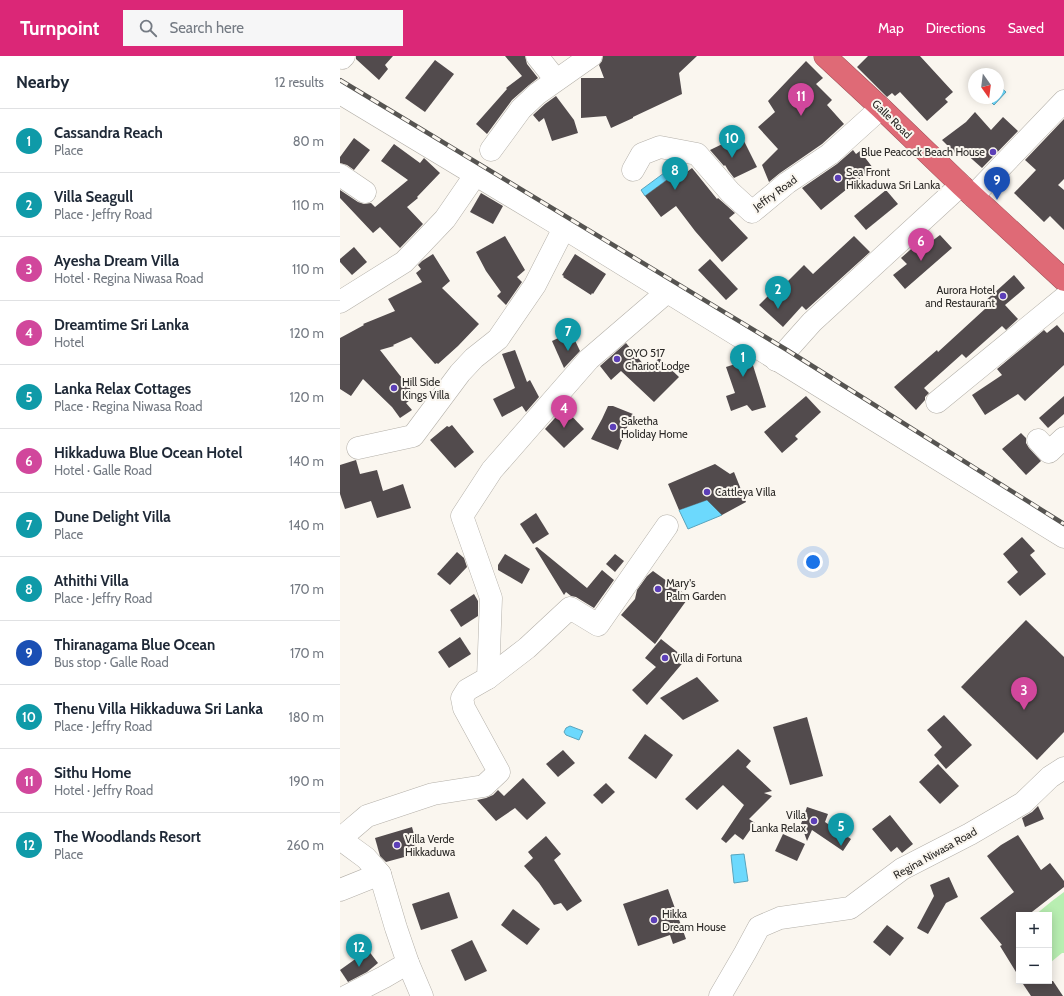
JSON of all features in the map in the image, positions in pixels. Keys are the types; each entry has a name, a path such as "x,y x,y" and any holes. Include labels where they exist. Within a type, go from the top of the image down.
{"highway":[{"name":"Galle Road","path":"826,56 1064,280"}],"street":[{"path":"536,56 556,80"},
{"path":"491,150 521,109 537,94 574,69 590,56"},
{"path":"340,93 476,174 1064,537"},
{"path":"776,360 812,322 967,190 1064,101"},
{"name":"Jeffry Road","path":"633,170 642,154 660,147 697,154 730,192 752,212 787,183 830,154 881,108"},
{"path":"340,174 365,192"},
{"path":"340,302 404,262 445,219 476,174"},
{"path":"358,448 413,436 460,373 474,358 498,339 534,284 564,228"},
{"path":"488,678 491,598 462,516 492,470 589,359 667,292"},
{"path":"937,402 1064,298"},
{"path":"1038,440 1049,452 1064,438"},
{"path":"422,996 408,963 380,874 366,858 340,839 367,816 433,794 484,786 499,772 464,708 462,698 467,690 488,678 527,648 570,608 598,625 667,526"},
{"name":"Regina Niwasa Road","path":"720,996 759,927 780,918 850,908 902,869 970,834 1023,803 1050,777 1064,768"},
{"path":"340,890 380,874"},
{"path":"347,996 408,963"}],"green space":[{"path":"1064,892 1064,953 1052,961 1052,912 1039,912"}],"water":[{"path":"664,173 668,179 645,196 641,190"},
{"path":"707,500 722,515 688,529 679,510"},
{"path":"570,726 583,731 579,740 566,735 564,732 566,728"},
{"path":"744,854 748,881 734,883 731,855"}],"building":[{"path":"356,56 393,56 385,65 388,69 379,80 356,59"},
{"path":"505,56 525,56 527,64 538,78 512,100 487,134 476,124 507,89 506,88 522,76"},
{"path":"603,56 697,56 679,73 682,94 611,128 606,116 581,118 581,78 604,78 599,65"},
{"path":"868,56 920,56 953,92 945,99 948,102 927,121 900,92 895,96 892,93 887,97 857,67"},
{"path":"435,60 454,74 425,112 405,98"},
{"path":"806,61 823,78 816,84 832,100 827,105 844,124 822,144 769,182 762,165 778,149 758,127 775,112 768,101"},
{"path":"556,96 574,120 578,133 552,141 544,118 539,122 533,115"},
{"path":"975,112 991,130 1003,117 1018,131 982,168 964,152 958,156 942,140 966,122"},
{"path":"1064,119 1064,179 1058,185 1064,190 1064,230 1050,216 1044,222 1014,193 1036,170 1025,160"},
{"path":"741,135 757,167 734,178 725,165 724,166 710,150"},
{"path":"354,138 370,150 354,170 347,165 340,163 340,157"},
{"path":"394,144 420,163 424,158 440,173 417,197 418,198 407,207 423,224 400,248 380,227 373,233 340,198 340,190 358,202 364,204 371,203 375,207 408,180 381,161"},
{"name":"Sea Front Hikkaduwa Sri Lanka","path":"853,150 856,154 860,151 873,168 821,210 802,188 837,164"},
{"path":"692,168 717,199 718,198 735,213 729,218 748,238 722,262 676,206 661,217 645,196 671,177 674,182"},
{"path":"886,190 898,204 866,230 854,216"},
{"path":"481,193 503,206 493,224 470,212"},
{"path":"927,235 932,241 940,235 952,248 905,289 893,275 907,264 901,258"},
{"path":"505,236 525,270 517,277 522,282 506,305 497,296 501,292 486,271 476,252"},
{"path":"854,236 870,252 806,310 802,306 783,327 759,305 773,291 776,293 804,265 813,274"},
{"path":"354,247 367,262 352,275 340,262 340,259"},
{"path":"433,254 450,281 442,288 479,324 438,364 435,364 411,337 393,345 394,346 380,350 416,396 406,403 412,410 400,418 392,407 363,379 351,396 340,389 340,338 364,325 363,324 395,311 388,299 422,282 416,273 421,269 418,265"},
{"path":"575,254 606,274 591,295 562,275"},
{"path":"710,259 738,289 726,300 698,270"},
{"path":"1014,275 1025,288 1005,305 1018,319 1006,330 1002,326 966,358 962,354 924,388 929,393 916,410 894,387 937,350 938,352 986,308 982,304"},
{"path":"1057,325 1064,333 1064,365 1025,401 1018,394 985,415 972,395 1002,375 997,369 1044,330 1047,333"},
{"path":"571,332 580,351 564,368 552,341"},
{"path":"626,343 648,370 659,358 679,377 654,402 621,371 611,380 600,366"},
{"path":"515,350 527,382 530,380 539,397 526,412 522,406 502,417 493,399 515,388 502,354"},
{"path":"751,359 766,407 752,411 747,405 731,411 726,396 735,393 726,367"},
{"path":"806,396 821,412 795,436 798,439 782,453 764,432"},
{"path":"1064,396 1064,414 1048,428 1039,418"},
{"name":"Saketha Holiday Home","path":"608,406 613,406 633,414 618,450 591,439"},
{"path":"564,408 584,429 564,448 545,429"},
{"path":"452,425 474,452 455,468 430,440 447,426 449,427"},
{"path":"1021,433 1026,438 1026,443 1029,448 1041,461 1026,475 1002,449"},
{"path":"356,460 360,474 377,470 383,491 403,484 411,508 377,518 371,501 345,509 340,494 340,465"},
{"name":"Cattleya Villa","path":"715,464 730,474 734,472 746,502 722,515 707,500 679,510 668,484"},
{"path":"536,513 549,534 533,544 520,524"},
{"path":"1022,537 1035,551 1030,555 1046,574 1020,596 1007,582 1018,572 1003,554"},
{"path":"537,547 587,588 602,570 614,580 594,608 566,592 564,595 535,548"},
{"path":"457,552 464,558 467,567 450,585 437,574"},
{"path":"505,554 530,569 522,584 498,570 498,565"},
{"path":"615,554 624,561 615,572 606,564"},
{"path":"653,571 689,597 655,644 621,615 635,599 637,590 647,576"},
{"path":"474,594 478,601 478,616 461,627 450,610"},
{"path":"1026,620 1064,657 1064,732 1037,760 961,687"},
{"path":"460,637 471,654 449,668 438,652"},
{"path":"661,639 686,659 647,705 632,690 656,667 645,658"},
{"path":"697,677 719,701 683,720 660,698"},
{"path":"944,715 972,745 946,769 934,755 942,747 927,730"},
{"path":"807,717 823,776 790,785 773,727"},
{"path":"645,734 673,755 656,779 628,758"},
{"path":"738,749 751,761 746,767 772,791 764,793 772,796 749,819 755,823 743,840 735,834 726,843 721,839 744,805 723,785 697,810 685,799"},
{"path":"563,750 575,763 558,777 546,764"},
{"path":"938,764 959,786 940,804 919,782"},
{"path":"523,778 546,803 527,820 515,808 496,821 477,800 493,795 498,790 504,796"},
{"path":"606,783 615,792 602,804 593,795"},
{"path":"1038,806 1044,819 1025,827 1022,818"},
{"path":"807,807 828,814 825,822 851,839 843,851 812,830 807,841 801,824"},
{"path":"890,815 913,844 902,853 897,847 891,852 872,829"},
{"name":"Villa Verde Hikkaduwa","path":"412,827 419,853 386,862 380,856 375,838"},
{"path":"783,834 805,844 797,861 775,851"},
{"path":"1018,835 1041,870 1050,863 1064,881 1064,887 1032,912 1016,912 1016,972 1000,946 1002,945 980,918 1014,892 987,856 1001,845"},
{"path":"546,836 561,854 554,860 582,901 567,911 561,903 554,905 539,883 524,866 533,858 528,852"},
{"path":"949,877 958,897 946,903 928,934 917,928 934,896 930,885"},
{"name":"Hikka Dream House","path":"668,889 686,939 673,944 670,935 638,946 623,904"},
{"path":"449,892 458,918 421,930 412,904"},
{"path":"513,909 540,929 527,945 501,925"},
{"path":"887,925 904,938 890,956 873,942"},
{"path":"472,940 487,971 465,981 451,950"},
{"path":"368,950 378,963 367,972 348,982 340,970"},
{"path":"1053,981 1063,996 1031,996 1023,984 1052,984"}],"railway":[{"path":"340,80 787,350 1064,524"}],"place":[{"name":"Sithu Home","path":"801,116"},
{"name":"Blue Peacock Beach House","path":"993,152"},
{"name":"Thenu Villa Hikkaduwa Sri Lanka","path":"732,158"},
{"name":"Sea Front Hikkaduwa Sri Lanka","path":"838,178"},
{"name":"Athithi Villa","path":"675,190"},
{"name":"Thiranagama Blue Ocean","path":"997,200"},
{"name":"Hikkaduwa Blue Ocean Hotel","path":"921,261"},
{"name":"Aurora Hotel and Restaurant","path":"1003,296"},
{"name":"Villa Seagull","path":"778,309"},
{"name":"Dune Delight Villa","path":"568,351"},
{"name":"OYO 517 Chariot Lodge","path":"617,359"},
{"name":"Cassandra Reach","path":"743,377"},
{"name":"Hill Side Kings Villa","path":"394,388"},
{"name":"Saketha Holiday Home","path":"613,427"},
{"name":"Dreamtime Sri Lanka","path":"564,428"},
{"name":"Cattleya Villa","path":"707,492"},
{"name":"Mary's Palm Garden","path":"658,589"},
{"name":"Villa di Fortuna","path":"665,658"},
{"name":"Ayesha Dream Villa","path":"1024,710"},
{"name":"Villa Lanka Relax","path":"814,821"},
{"name":"Villa Verde Hikkaduwa","path":"397,845"},
{"name":"Lanka Relax Cottages","path":"841,846"},
{"name":"Hikka Dream House","path":"654,920"},
{"name":"The Woodlands Resort","path":"359,967"}]}
